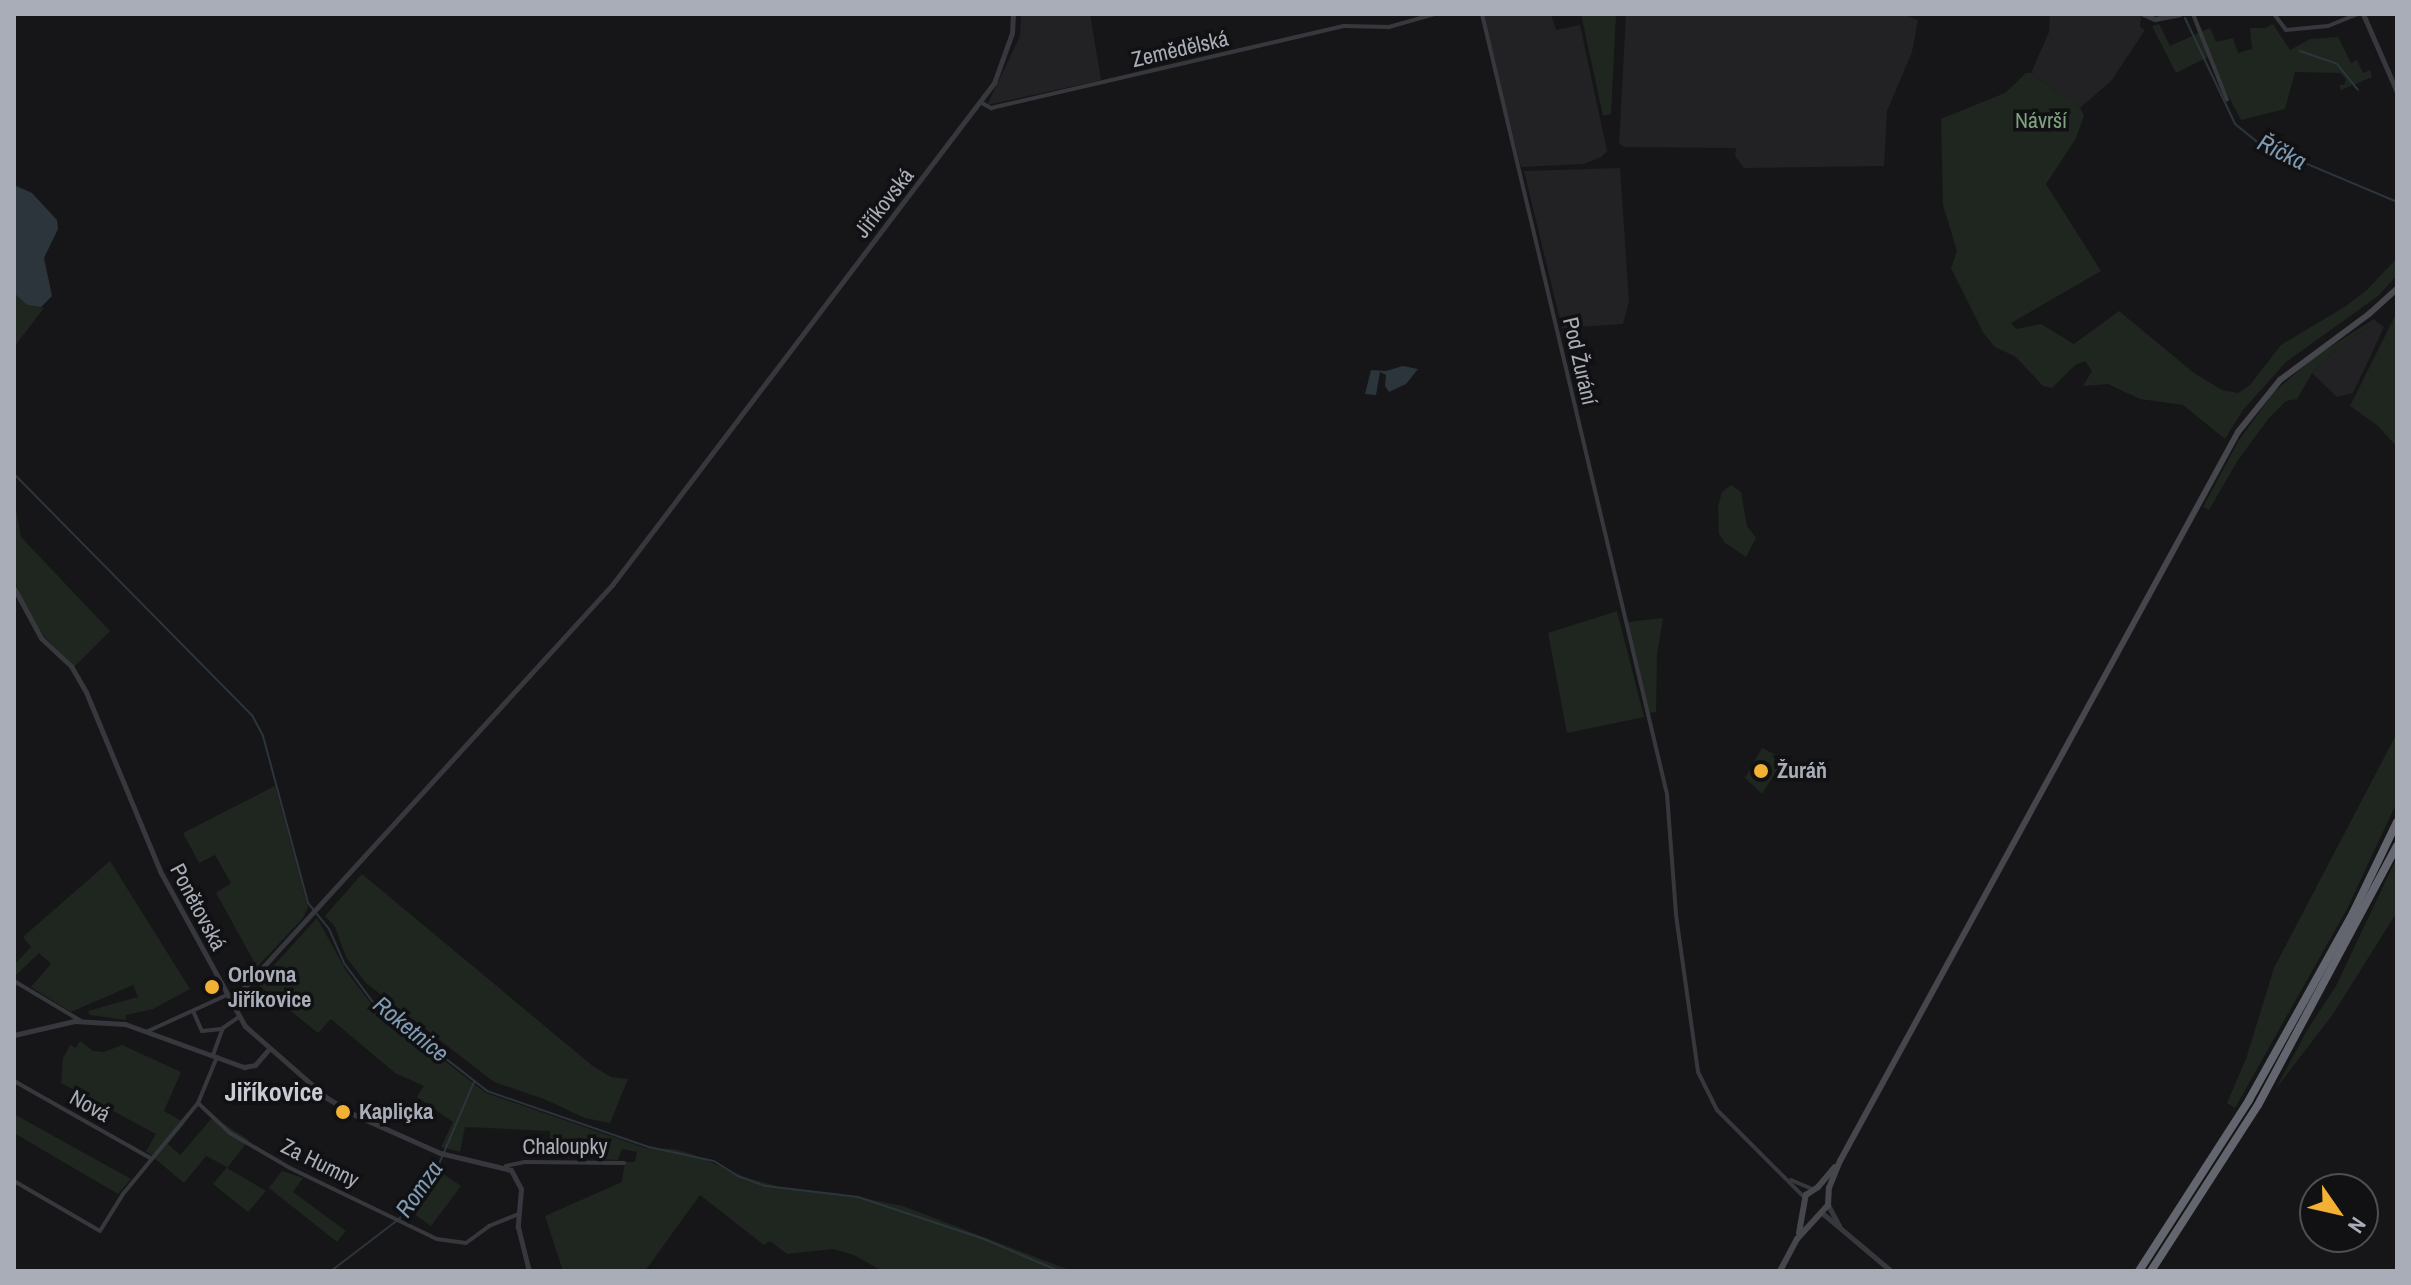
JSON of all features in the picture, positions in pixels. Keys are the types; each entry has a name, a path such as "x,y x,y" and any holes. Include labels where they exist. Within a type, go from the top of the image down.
{"highway":[{"path":"2139,1271 2249,1100 2353,913 2397,822"},
{"path":"2151,1271 2258,1105 2397,846"}],"main road":[{"path":"1780,1271 1797,1239 1828,1205 1827,1195 1840,1161 2245,420 2280,380 2369,314 2397,289"},
{"path":"1797,1239 1806,1202 1840,1161"},
{"path":"1814,1189 1827,1195"},
{"path":"1806,1202 1819,1212"}],"street":[{"name":"Jiříkovská","path":"231,1002 612,585 994,83 1007,48 1013,14"},
{"name":"Zemědělská","path":"980,102 991,108 1344,26 1389,27 1435,14"},
{"name":"Pod Žurání","path":"1482,14 1667,794 1676,915 1698,1072 1717,1110 1789,1179"},
{"path":"2146,16 2180,14"},
{"path":"2193,14 2227,100"},
{"path":"2274,14 2286,30 2328,26 2360,14 2397,92"},
{"name":"Ponětovská","path":"14,588 41,638 71,666 86,692 160,871 239,1017 269,1049 327,1098 357,1116 447,1156 506,1166"},
{"path":"14,981 81,1021"},
{"path":"146,1032 227,995"},
{"path":"193,1011 202,1031 223,1028 239,1017"},
{"path":"14,1035 81,1021 125,1024 250,1067 269,1049"},
{"path":"14,1181 98,1231 150,1158 198,1103 223,1028"},
{"name":"Nová","path":"14,1081 150,1158"},
{"name":"Za Humny","path":"198,1103 230,1133 290,1168 437,1239 466,1243 489,1226 518,1214"},
{"name":"Chaloupky","path":"506,1166 525,1162 624,1163"},
{"path":"506,1166 519,1181 522,1198 518,1214 520,1243 529,1271"},
{"path":"1789,1179 1814,1189"},
{"path":"1789,1179 1806,1202"},
{"path":"1828,1205 1840,1227"},
{"path":"1819,1212 1891,1271"}],"shaded area":[{"path":"1021,14 1090,14 1101,80 987,105 1020,36"},
{"path":"1482,14 1551,14 1556,30 1580,25 1607,151 1601,157 1584,164 1521,167"},
{"path":"1626,14 1902,14 1918,20 1912,52 1887,111 1884,166 1744,168 1735,156 1736,148 1625,147 1619,144"},
{"path":"2050,14 2138,14 2141,17 2140,27 2145,30 2111,81 2080,108 2031,73 2049,32"},
{"path":"1620,168 1629,301 1623,324 1562,328 1524,171"},
{"path":"14,185 32,193 57,220 58,229 44,258 52,296 41,307 27,305 14,293"},
{"path":"2377,322 2384,327 2353,393 2337,397 2312,373 2345,341"},
{"path":"1403,366 1418,369 1406,384 1389,392 1385,386 1386,375 1380,372 1376,395 1365,394 1371,370 1386,371"}],"green space":[{"path":"1581,14 1616,14 1611,114 1603,116"},
{"path":"2159,24 2170,46 2210,28 2216,42 2233,38 2238,53 2252,49 2250,28 2265,28 2273,24 2290,50 2310,39 2338,37 2351,63 2357,60 2363,73 2370,70 2372,77 2341,90 2339,85 2344,85 2346,79 2340,73 2295,72 2285,109 2241,120 2208,57 2176,73 2152,26"},
{"name":"Návrší","path":"2026,73 2031,73 2080,108 2084,116 2075,140 2046,184 2101,271 2011,323 2016,329 2041,324 2074,344 2119,311 2194,373 2222,390 2238,393 2250,385 2281,345 2346,306 2367,290 2397,258 2397,275 2378,296 2286,362 2243,410 2225,439 2183,405 2140,399 2108,384 2083,386 2092,371 2085,361 2075,365 2052,388 2043,386 2016,357 1995,347 1984,334 1951,268 1957,251 1943,205 1941,119 2005,93"},
{"path":"14,293 27,305 44,308 14,347"},
{"path":"2397,312 2397,447 2377,425 2350,406"},
{"path":"2374,319 2377,322 2345,341 2312,373 2297,399 2286,401 2269,418 2238,460 2209,510 2203,507 2239,440 2274,392 2313,358"},
{"path":"1731,485 1741,492 1747,526 1756,538 1746,557 1725,543 1719,534 1718,506 1722,492"},
{"path":"14,499 21,537 110,631 74,667 40,632 20,595 14,578"},
{"path":"1617,611 1644,717 1567,733 1548,633"},
{"path":"1663,618 1657,654 1656,712 1649,713 1628,622"},
{"path":"2397,733 2397,802 2347,909 2235,1108 2227,1103 2246,1059 2274,968"},
{"path":"1762,748 1784,759 1762,794 1745,778"},
{"path":"275,786 308,907 303,918 257,967 216,893 231,883 215,855 199,863 183,833"},
{"path":"2397,857 2397,912 2333,1014 2275,1090 2306,1032 2336,986"},
{"path":"110,861 190,989 153,1009 126,1015 126,1020 90,1015 88,1011 138,997 133,985 71,1012 31,987 51,964 39,953 14,977 14,965 31,947 23,937"},
{"path":"362,874 594,1067 611,1077 628,1079 610,1123 585,1118 544,1099 494,1082 366,983 346,957 335,927 325,916"},
{"path":"317,918 347,972 373,1006 486,1093 645,1148 674,1149 692,1154 744,1177 787,1189 837,1193 903,1206 1072,1271 882,1271 854,1255 833,1249 787,1254 770,1241 764,1245 700,1195 645,1271 563,1271 545,1216 622,1182 625,1162 635,1162 637,1152 622,1149 618,1160 598,1159 601,1138 592,1135 586,1157 582,1157 582,1140 570,1139 569,1157 550,1157 550,1131 465,1127 460,1152 441,1147 453,1122 417,1097 424,1086 395,1073 331,1019 318,1033 257,984"},
{"path":"80,1041 93,1051 104,1052 122,1045 181,1072 164,1111 185,1123 168,1144 180,1155 213,1117 249,1140 227,1168 266,1191 248,1212 213,1184 227,1167 206,1156 184,1183 146,1151 156,1134 61,1083 63,1058 70,1045 76,1048"},
{"path":"14,1114 131,1179 118,1194 14,1133"},
{"path":"282,1171 303,1178 293,1192 346,1231 337,1242 269,1188"},
{"path":"439,1171 461,1186 431,1226 410,1211"}],"waterway":[{"name":"Říčka","path":"2185,18 2235,124 2260,144 2397,202"},
{"path":"2300,51 2337,64 2358,90"},
{"name":"Roketnice","path":"14,474 252,715 263,736 308,903 329,929 344,963 372,1001 487,1091 649,1147 714,1161 738,1176 766,1186 858,1197 984,1239 1059,1271"},
{"name":"Romza","path":"331,1271 399,1219 439,1164 474,1082"}],"place":[{"name":"Žuráň","path":"1761,771"},
{"name":"Orlovna Jiříkovice","path":"212,987"},
{"name":"Kapliçka","path":"343,1112"}],"district":[{"name":"Jiříkovice","path":"274,1092"}]}
